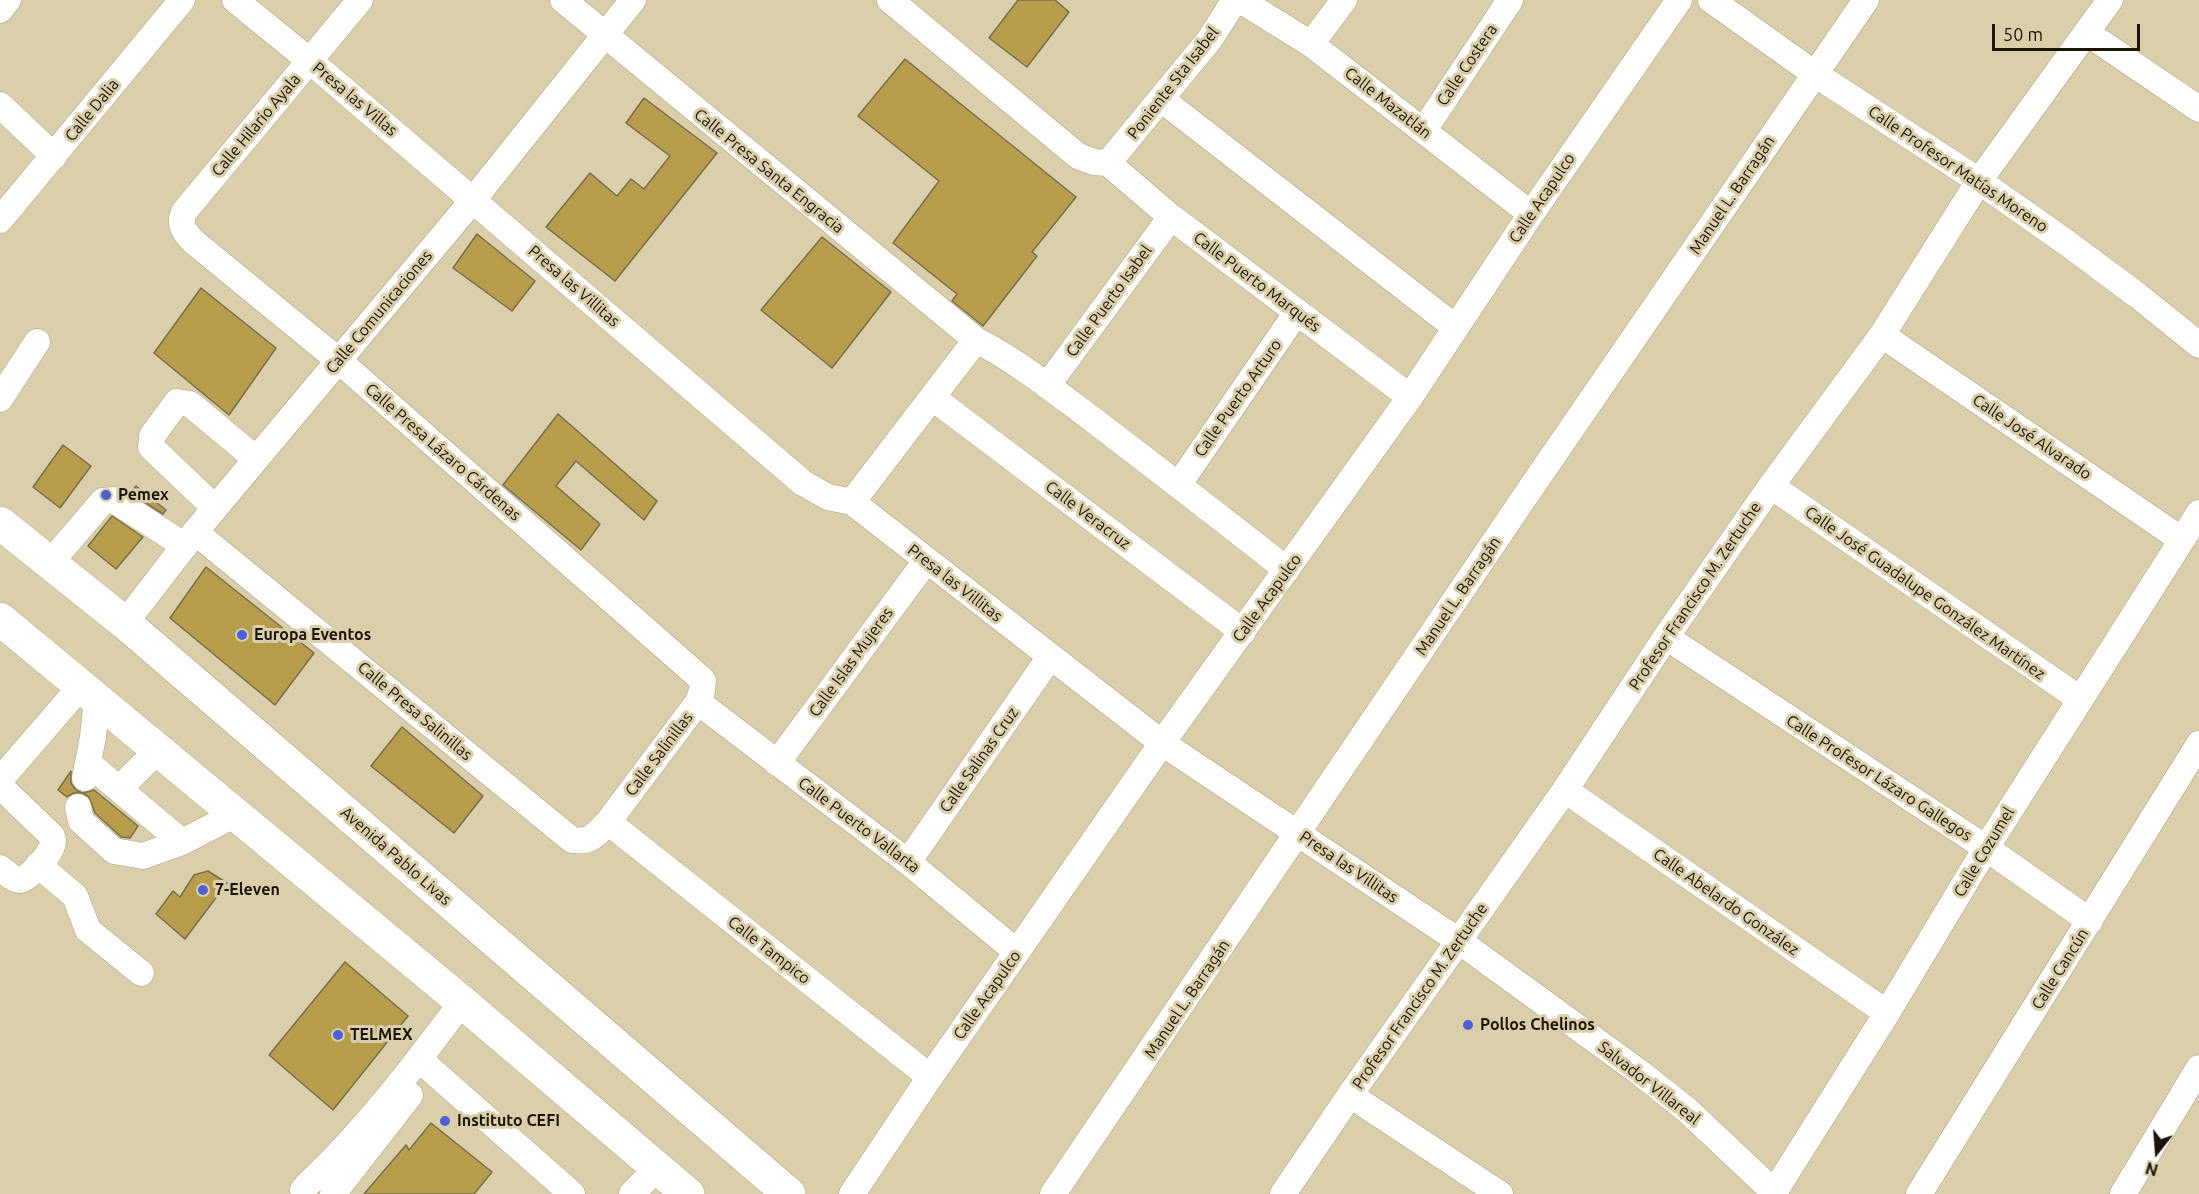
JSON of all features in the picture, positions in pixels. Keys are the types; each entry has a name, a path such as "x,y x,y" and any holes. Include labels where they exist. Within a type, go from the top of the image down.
{"main road":[{"name":"Avenida Pablo Livas","path":"0,523 125,623 789,1194"},
{"path":"0,619 236,813 688,1194"}],"street":[{"path":"0,10 8,0"},
{"name":"Calle Dalia","path":"0,220 182,0"},
{"name":"Presa las Villas","path":"236,0 473,200"},
{"name":"Calle Hilario Ayala","path":"181,224 184,212 360,0"},
{"name":"Calle Presa Santa Engracia","path":"563,0 976,340"},
{"name":"Calle Comunicaciones","path":"125,623 215,508 473,200 633,0"},
{"path":"890,0 1078,156 1108,164"},
{"name":"Poniente Sta Isabel","path":"1108,164 1210,39 1237,0"},
{"name":"Calle Mazatlán","path":"1237,0 1311,44 1531,214"},
{"path":"1311,44 1344,0"},
{"name":"Calle Costera","path":"1424,130 1510,0"},
{"name":"Calle Acapulco","path":"852,1194 930,1077 1162,743 1410,397 1531,214 1679,0"},
{"name":"Calle Profesor Matías Moreno","path":"1711,0 1815,74 1979,181 2128,288 2199,345"},
{"name":"Manuel L. Barragán","path":"1053,1194 1526,495 1866,0"},
{"name":"Profesor Francisco M. Zertuche","path":"1283,1194 1565,790 1666,637 1771,486 1882,335 1979,181 2110,0"},
{"path":"2087,33 2199,109"},
{"path":"1161,99 1455,327"},
{"path":"0,105 54,156"},
{"name":"Calle Puerto Marqués","path":"1108,164 1171,217 1410,397"},
{"name":"Presa las Villitas","path":"473,200 803,483 828,496 852,502 1162,743 1459,941"},
{"name":"Calle Puerto Isabel","path":"1047,386 1171,217"},
{"name":"Calle Presa Lázaro Cárdenas","path":"181,224 194,242 338,360 700,692"},
{"name":"Calle Puerto Arturo","path":"1179,484 1297,312"},
{"name":"Calle José Alvarado","path":"1882,335 2182,540"},
{"path":"852,502 976,340 1000,353 1047,386 1179,484 1287,570"},
{"path":"0,399 37,342"},
{"name":"Calle Veracruz","path":"933,398 1243,632"},
{"path":"215,508 151,447 152,436 177,402 190,404 256,459"},
{"name":"Calle José Guadalupe González Martínez","path":"1771,486 2080,699"},
{"name":"Calle Presa Salinillas","path":"50,563 103,501 114,500 190,539 572,840 582,842 592,839 608,822"},
{"name":"Calle Cozumel","path":"1774,1193 1887,1013 1986,848 2199,513"},
{"name":"Calle Islas Mujeres","path":"777,763 926,561"},
{"name":"Calle Profesor Lázaro Gallegos","path":"1666,637 1986,848 2090,921"},
{"name":"Calle Salinas Cruz","path":"908,862 1050,657"},
{"path":"89,692 86,773 119,789 182,842"},
{"path":"0,780 89,692"},
{"name":"Calle Puerto Vallarta","path":"700,692 777,763 908,862 1017,952"},
{"name":"Calle Salinillas","path":"608,822 700,692"},
{"name":"Calle Cancún","path":"1919,1194 2199,744"},
{"path":"119,789 159,749"},
{"path":"0,786 52,836 53,843 51,850 28,877 22,880 15,879 0,868"},
{"name":"Calle Abelardo González","path":"1565,790 1887,1013"},
{"path":"78,807 81,821 114,851 143,856 182,842 236,813"},
{"name":"Calle Tampico","path":"608,822 930,1077"},
{"path":"38,865 75,897 88,930 141,973"},
{"name":"Salvador Villareal","path":"1459,941 1639,1072 1687,1110 1774,1193"},
{"path":"304,1194 303,1190 307,1185 424,1063 469,1008"},
{"path":"333,1194 424,1063"},
{"path":"424,1063 572,1194"},
{"path":"2123,1194 2199,1068"},
{"path":"1350,1095 1500,1194"},
{"path":"632,1194 658,1167"}],"building":[{"path":"1018,0 1055,0 1069,12 1027,67 989,38"},
{"path":"905,59 1076,197 1032,252 1037,256 983,326 952,301 957,294 893,243 939,181 858,116"},
{"path":"644,98 717,153 615,281 546,227 590,173 617,196 631,179 644,189 670,156 626,123"},
{"path":"477,234 535,281 512,311 453,268"},
{"path":"822,237 891,292 832,368 761,310"},
{"path":"201,288 276,348 229,415 154,353"},
{"path":"558,414 657,501 644,520 576,461 556,486 600,524 581,550 503,485"},
{"path":"63,445 91,466 60,508 33,487"},
{"path":"136,486 166,510 163,514 130,493"},
{"path":"112,516 143,537 116,569 88,546"},
{"name":"Europa Eventos","path":"206,567 314,653 275,705 170,618"},
{"path":"402,727 483,796 454,833 371,766"},
{"path":"71,771 71,783 76,790 82,793 74,793 67,797 58,790"},
{"path":"94,790 138,826 130,838 121,837 95,813 89,797 82,793"},
{"path":"208,871 227,883 185,939 156,914 173,891 180,897 194,875"},
{"name":"TELMEX","path":"345,962 408,1016 333,1110 269,1055"},
{"path":"431,1123 492,1172 474,1194 364,1194 406,1145 409,1150"}],"place":[{"name":"Pemex","path":"106,495"},
{"name":"Europa Eventos","path":"242,635"},
{"name":"7-Eleven","path":"203,890"},
{"name":"Pollos Chelinos","path":"1468,1025"},
{"name":"TELMEX","path":"338,1035"},
{"name":"Instituto CEFI","path":"445,1121"}]}
